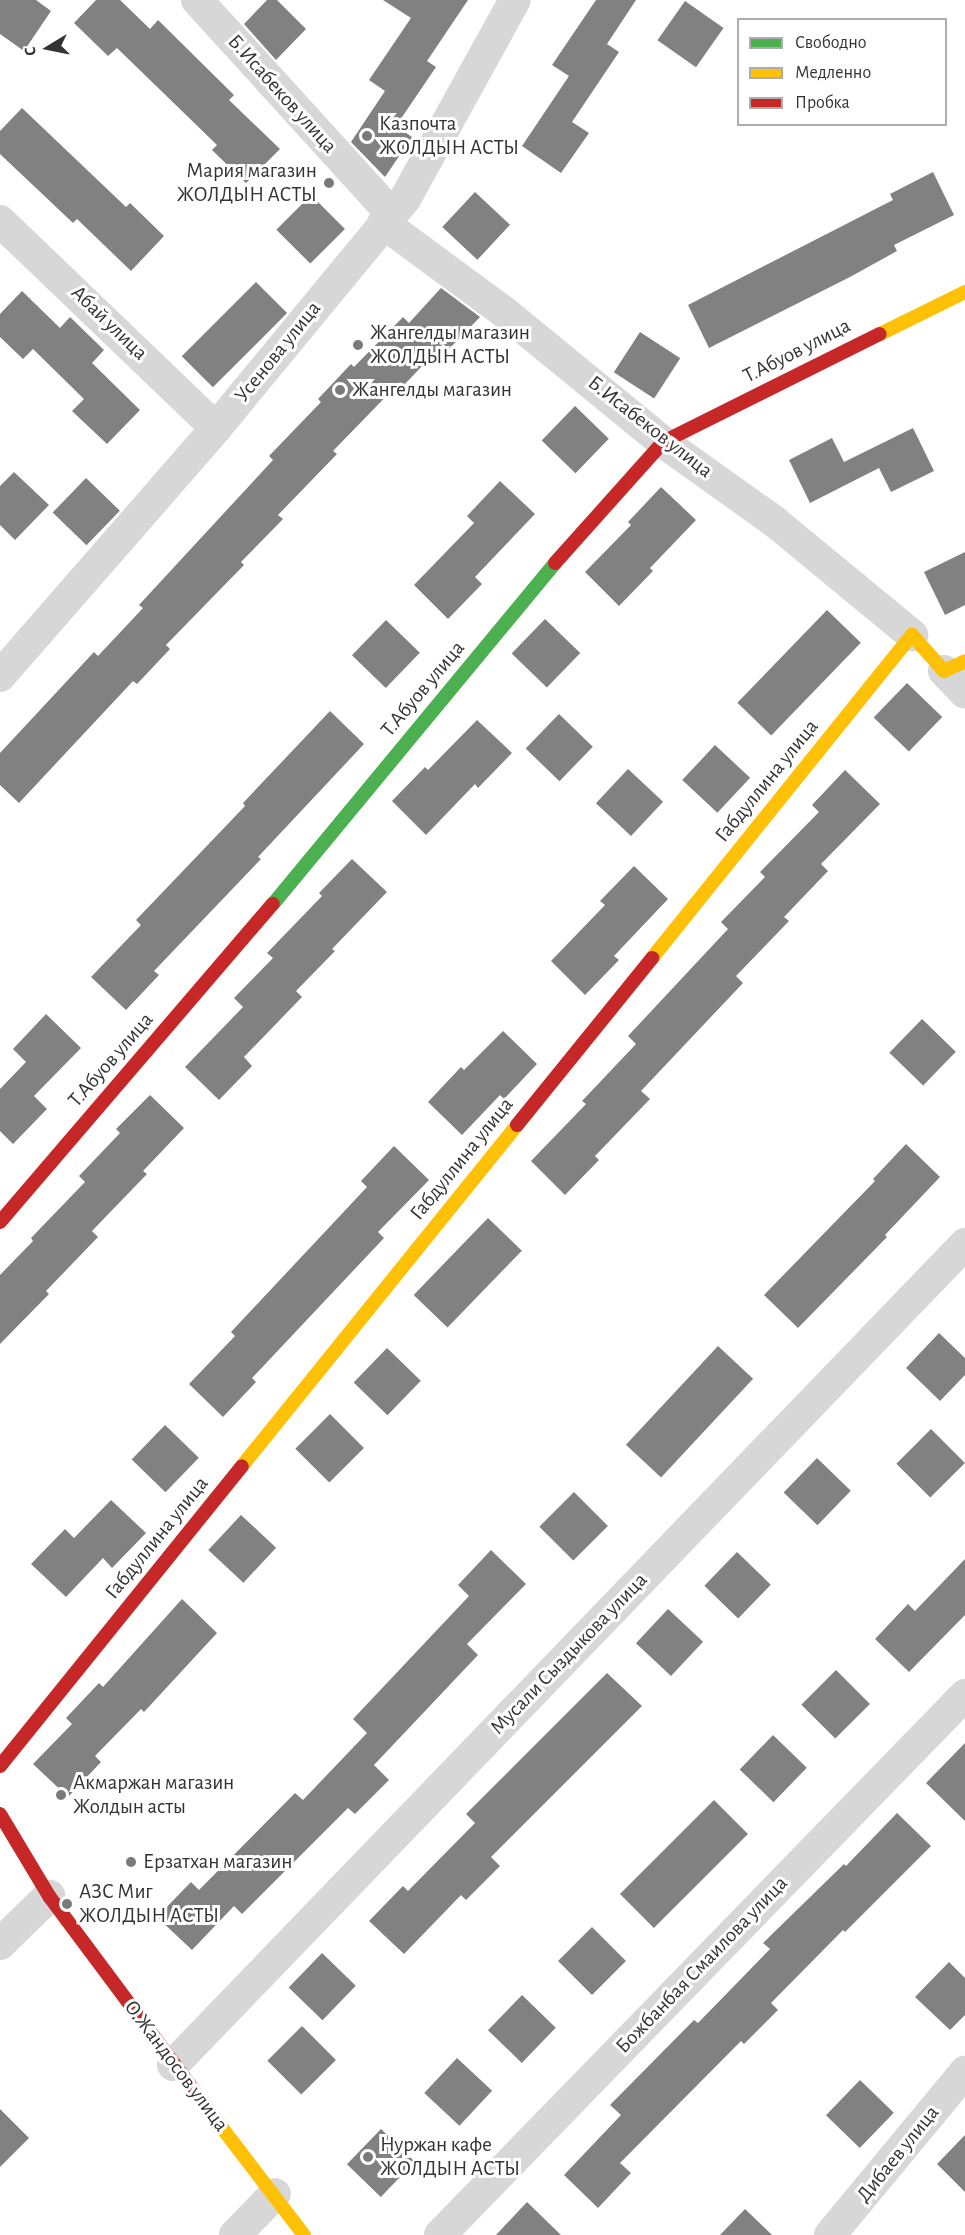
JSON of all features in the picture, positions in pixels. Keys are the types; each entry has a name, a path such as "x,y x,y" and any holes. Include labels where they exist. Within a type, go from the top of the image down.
{"street":[{"name":"Б.Исабеков улица","path":"197,0 388,218 663,441 775,522 912,635"},
{"name":"Усенова улица","path":"0,676 216,428 405,199 515,0"},
{"name":"Абай улица","path":"0,221 216,428"},
{"name":"Т.Абуов улица","path":"0,1222 260,919 553,565 663,441 965,292"},
{"path":"912,635 958,675"},
{"name":"Габдуллина улица","path":"0,1766 912,635"},
{"name":"Мусали Сыздыкова улица","path":"173,2065 965,1244"},
{"name":"Божбанбая Смаилова улица","path":"440,2235 965,1695"},
{"name":"О.Жандосов улица","path":"0,1814 49,1896 173,2065 275,2194 304,2235"},
{"path":"0,1944 49,1896"},
{"name":"Дибаев улица","path":"830,2235 965,2072"},
{"path":"235,2235 275,2194"}],"building":[{"path":"0,0 36,0 51,11 24,51 0,34"},
{"path":"96,0 120,0 150,29 158,20 234,95 229,100 280,149 246,183 212,150 217,145 117,48 108,56 74,23"},
{"path":"267,0 277,0 306,29 276,60 244,24"},
{"path":"383,0 468,0 427,61 436,67 396,126 412,137 385,177 351,142 385,91 369,80 411,18"},
{"path":"596,0 636,0 607,44 619,52 572,122 589,133 561,173 522,146 569,76 552,65"},
{"path":"685,1 724,28 696,67 657,40"},
{"path":"22,108 126,207 130,203 164,236 131,271 77,219 73,223 0,154 0,131"},
{"path":"933,172 954,215 894,245 897,251 850,277 709,348 688,305 893,200 890,194"},
{"path":"475,192 510,225 477,260 442,227"},
{"path":"311,195 345,229 310,264 276,230"},
{"path":"256,282 287,313 213,387 182,356"},
{"path":"441,288 480,317 449,349 443,344 404,385 400,382 333,451 337,454 278,515 283,519 241,562 244,565 166,645 170,649 137,684 133,681 19,803 0,785 0,753 94,652 98,656 143,608 139,605 273,460 269,456 321,402 318,399 351,364 354,367 403,317 409,323"},
{"path":"22,291 60,328 70,317 104,350 92,363 140,410 107,444 72,411 84,399 33,349 23,359 0,337 0,314"},
{"path":"640,332 680,358 654,398 614,372"},
{"path":"575,406 609,439 575,473 542,441"},
{"path":"913,428 934,471 891,492 879,468 810,503 789,460 832,438 844,462"},
{"path":"14,472 49,505 15,540 0,525 0,486"},
{"path":"86,478 120,511 86,545 53,513"},
{"path":"500,481 535,514 475,577 482,584 448,619 414,585 474,523 467,516"},
{"path":"661,487 696,520 650,568 653,571 619,606 585,572 631,525 628,522"},
{"path":"965,552 965,605 945,615 924,572"},
{"path":"827,610 861,643 771,735 737,703"},
{"path":"545,619 580,653 547,688 512,654"},
{"path":"386,620 420,653 386,688 352,655"},
{"path":"907,683 942,717 909,752 874,718"},
{"path":"330,711 364,744 258,857 261,859 154,971 159,975 126,1010 91,977 141,925 136,920 245,806 243,803"},
{"path":"559,714 593,747 559,781 526,749"},
{"path":"477,720 512,753 478,788 475,784 426,835 392,801 425,767 428,770"},
{"path":"715,745 750,778 717,813 682,780"},
{"path":"628,769 663,802 631,836 596,803"},
{"path":"845,770 880,804 821,864 828,871 784,917 789,921 736,976 743,983 641,1091 650,1099 595,1156 599,1160 565,1195 531,1161 586,1104 582,1101 636,1044 628,1036 728,929 721,922 765,877 760,872 819,812 812,805"},
{"path":"352,859 387,892 332,949 335,951 296,991 302,997 244,1057 252,1066 219,1100 185,1067 243,1007 234,998 273,958 267,953 322,896 319,893"},
{"path":"634,866 668,899 614,956 619,960 585,995 551,961 605,905 600,901"},
{"path":"46,1014 81,1048 34,1096 47,1109 13,1144 0,1131 0,1089 26,1062 13,1049"},
{"path":"922,1019 956,1052 923,1085 889,1053"},
{"path":"503,1031 537,1064 504,1099 500,1095 462,1135 428,1102 461,1067 464,1070"},
{"path":"150,1095 184,1128 143,1171 147,1174 92,1231 98,1237 46,1291 49,1294 0,1344 0,1275 33,1241 31,1238 85,1182 79,1176 120,1133 116,1129"},
{"path":"906,1144 940,1177 885,1235 887,1237 798,1328 764,1295 875,1181 873,1179"},
{"path":"394,1146 429,1180 378,1232 384,1238 252,1378 256,1382 223,1417 189,1384 235,1336 231,1332 367,1187 361,1181"},
{"path":"488,1218 522,1251 447,1328 414,1295"},
{"path":"939,1333 965,1358 965,1375 940,1401 906,1368"},
{"path":"718,1346 753,1379 661,1477 626,1445"},
{"path":"387,1348 421,1381 387,1415 354,1383"},
{"path":"330,1414 364,1448 329,1483 295,1449"},
{"path":"165,1425 199,1458 165,1492 132,1460"},
{"path":"931,1429 965,1463 930,1498 896,1464"},
{"path":"817,1458 851,1491 817,1525 784,1493"},
{"path":"574,1492 608,1526 573,1561 539,1527"},
{"path":"111,1500 146,1533 112,1568 103,1558 66,1597 31,1564 65,1529 74,1538"},
{"path":"241,1515 276,1548 243,1583 208,1550"},
{"path":"491,1550 526,1584 467,1644 478,1655 374,1765 389,1780 355,1814 348,1808 242,1914 234,1906 192,1950 157,1917 191,1882 199,1890 295,1793 303,1800 367,1733 353,1719 469,1596 458,1585"},
{"path":"737,1552 771,1585 738,1618 704,1586"},
{"path":"965,1559 965,1615 909,1672 875,1639 908,1604 915,1611"},
{"path":"182,1599 217,1633 144,1712 141,1709 95,1756 101,1762 68,1797 33,1764 72,1724 66,1718 99,1683 103,1687"},
{"path":"668,1609 703,1642 671,1676 636,1643"},
{"path":"836,1670 870,1704 835,1739 801,1705"},
{"path":"607,1673 642,1706 491,1857 500,1866 466,1900 461,1895 404,1954 369,1921 403,1886 408,1891 475,1823 466,1814"},
{"path":"773,1735 807,1768 773,1802 740,1770"},
{"path":"965,1743 965,1821 926,1783"},
{"path":"714,1800 748,1834 654,1928 620,1894"},
{"path":"897,1813 931,1846 771,2003 778,2010 744,2044 741,2041 620,2163 631,2173 598,2208 564,2175 621,2115 610,2105 694,2020 698,2023 770,1949 763,1943 844,1864 846,1866"},
{"path":"592,1927 626,1961 592,1995 558,1961"},
{"path":"322,1953 356,1986 322,2020 289,1988"},
{"path":"949,1962 965,1978 965,2015 950,2030 915,1997"},
{"path":"522,1995 556,2028 522,2063 488,2030"},
{"path":"302,2026 336,2060 301,2095 267,2061"},
{"path":"457,2058 492,2091 459,2126 424,2093"},
{"path":"860,2080 894,2113 860,2148 826,2115"},
{"path":"0,2109 29,2138 0,2167"},
{"path":"381,2129 415,2162 381,2197 347,2164"},
{"path":"965,2135 965,2192 937,2164"},
{"path":"527,2202 561,2235 496,2235"},
{"path":"745,2209 772,2235 720,2235"}],"traffic: fast":[{"path":"273,904 555,563"}],"traffic: slow":[{"path":"880,334 965,292"},
{"path":"652,958 912,635 944,671 965,661"},
{"path":"242,1466 517,1125"},
{"path":"216,2120 304,2235"}],"traffic: jam":[{"path":"555,563 663,442 880,334"},
{"path":"0,1222 273,904"},
{"path":"517,1125 652,958"},
{"path":"0,1766 242,1466"},
{"path":"0,1814 49,1896 216,2120"}],"place":[{"name":"Казпочта ЖОЛДЫН АСТЫ","path":"367,136"},
{"name":"Мария магазин ЖОЛДЫН АСТЫ","path":"329,183"},
{"name":"Жангелды магазин ЖОЛДЫН АСТЫ","path":"358,345"},
{"name":"Жангелды магазин","path":"340,390"},
{"name":"Акмаржан магазин Жолдын асты","path":"61,1795"},
{"name":"Ерзатхан магазин","path":"131,1862"},
{"name":"АЗС Миг ЖОЛДЫН АСТЫ","path":"67,1904"},
{"name":"Нуржан кафе ЖОЛДЫН АСТЫ","path":"368,2157"}]}
